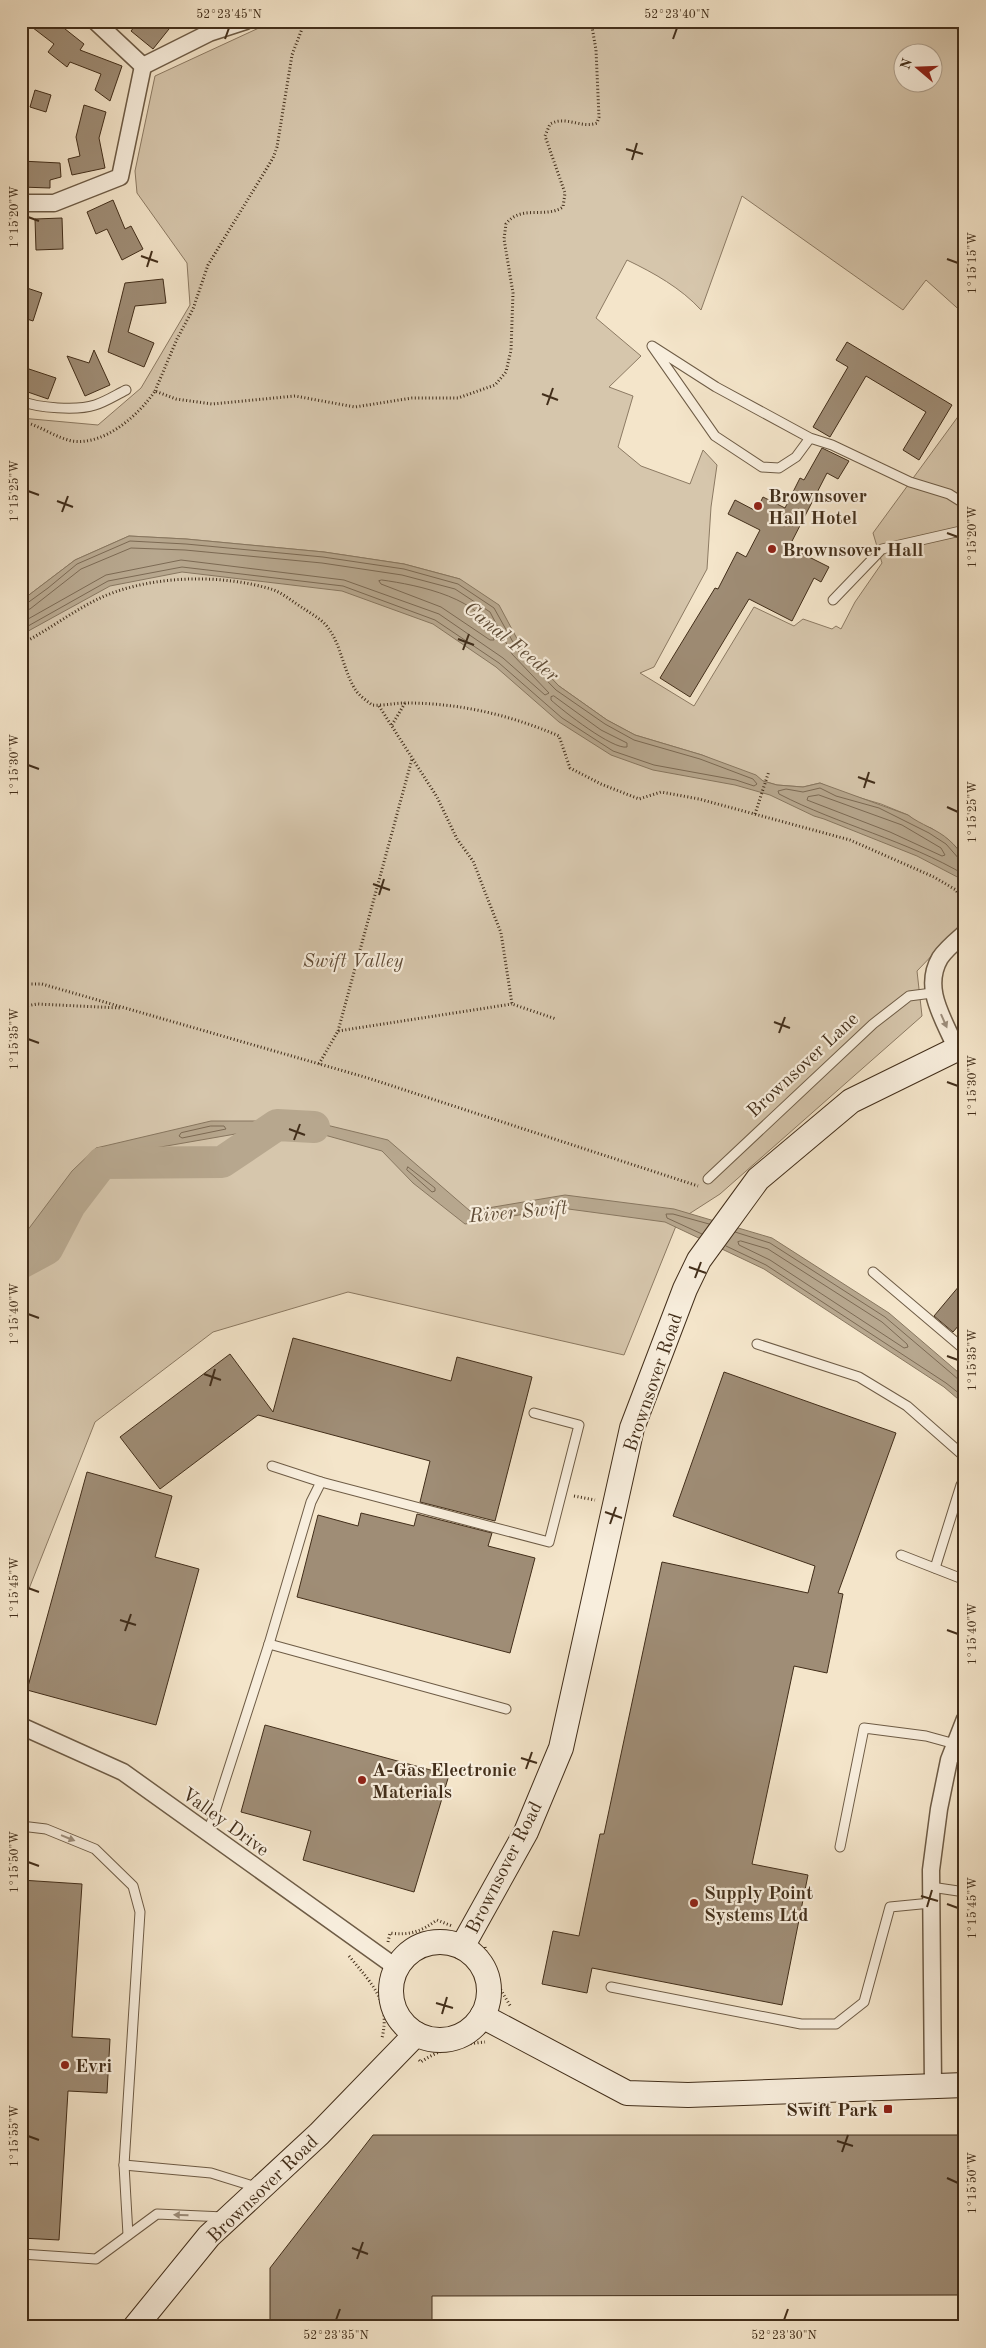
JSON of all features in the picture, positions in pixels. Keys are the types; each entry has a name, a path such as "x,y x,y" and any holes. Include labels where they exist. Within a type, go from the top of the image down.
{"street":[{"path":"95,21 143,66"},
{"path":"143,66 209,33 246,21"},
{"path":"21,202 54,203 120,177 143,66"},
{"path":"962,1048 932,993 934,974 941,957 965,933"},
{"name":"Brownsover Road","path":"462,1947 526,1832 560,1748 632,1428 685,1289 699,1260 745,1194 758,1179 851,1101 962,1048"},
{"path":"933,2086 931,1870 939,1809 950,1760 965,1719"},
{"name":"Valley Drive","path":"21,1726 123,1772 397,1968"},
{"name":"Brownsover Road","path":"397,1968 406,1956 425,1945 447,1943 462,1947 475,1956 484,1970 488,1985 488,2001 482,2016"},
{"path":"397,1968 392,1990 396,2012 404,2024 416,2034 430,2039 452,2038 472,2028 482,2016 627,2093 688,2095 965,2084"},
{"name":"Brownsover Road","path":"135,2327 209,2236 319,2134 416,2034"}],"lane":[{"path":"810,438 796,457 779,468 762,468 716,436 652,346 716,387 810,438 832,445 910,482 949,494 965,504"},
{"path":"21,401 59,408 94,406 126,390"},
{"path":"833,600 882,549 965,530"},
{"name":"Brownsover Lane","path":"708,1179 873,1024 909,996 932,993"},
{"path":"873,1272 965,1350"},
{"path":"757,1344 859,1377 907,1406 965,1457"},
{"path":"272,1466 321,1482 549,1542 579,1425 534,1413"},
{"path":"208,1833 269,1644 311,1502 321,1482"},
{"path":"935,1568 961,1485 965,1482"},
{"path":"902,1555 965,1580"},
{"path":"269,1644 506,1709"},
{"path":"840,1846 864,1728 926,1736 955,1744"},
{"path":"21,1826 46,1829 95,1849 133,1886 140,1912 124,2165 128,2235"},
{"path":"931,1887 965,1892"},
{"path":"611,1987 801,2024 836,2024 864,2002 890,1907 931,1903"},
{"path":"124,2165 211,2173 260,2189"},
{"path":"21,2254 96,2259 157,2214 230,2217"}],"path":[{"path":"21,421 72,440 90,440 115,430 127,422 139,412 155,391 177,339 193,309 208,265 277,147 292,55 305,21"},
{"path":"155,391 176,399 212,404 295,396 360,407 389,400 458,398 486,389 502,380 512,350 513,294 504,239 506,224 519,213 550,212 563,207 565,193 545,136 550,124 560,120 585,126 597,123 599,110 596,50 591,21"},
{"path":"21,644 49,630 70,614 97,599 136,585 168,579 201,579 248,585 276,591 324,624 336,640 357,692 372,705 406,703 483,710 528,723 559,736 570,768 601,784 639,799 662,792 755,814 850,840 934,877 956,890 965,906"},
{"path":"392,725 406,703"},
{"path":"379,706 437,797 457,838 473,861 491,902 501,933 512,1004"},
{"path":"319,1064 338,1030 412,759"},
{"path":"755,814 769,771"},
{"path":"21,984 42,984 319,1064 490,1117 698,1187 708,1179"},
{"path":"21,1007 36,1004 126,1008"},
{"path":"338,1030 512,1004 556,1019"},
{"path":"561,1494 615,1503"},
{"path":"390,1933 414,1933 426,1928 437,1920"},
{"path":"486,1941 488,1965 496,1984 512,2008"},
{"path":"366,1977 382,2002 385,2014 382,2039"},
{"path":"421,2062 463,2044 487,2042"}],"green space":[{"path":"274,21 953,21 965,45 965,315 926,280 903,310 742,196 701,310 667,282 627,260 596,318 641,356 609,387 633,396 618,447 641,466 690,484 703,450 717,465 711,507 707,569 654,667 640,673 694,706 754,607 794,626 803,619 832,629 836,626 841,629 855,602 882,563 873,533 965,407 965,858 949,840 931,828 919,824 908,815 881,804 837,791 820,783 803,787 777,785 763,781 702,755 635,735 607,720 559,686 522,648 512,631 460,579 404,564 324,552 186,539 129,536 75,560 21,601 21,418 98,425 141,388 190,305 187,263 137,193 135,171 155,76"},
{"name":"Swift Valley","path":"129,561 402,588 598,729 754,783 965,874 965,921 917,971 922,1016 720,1194 678,1221 624,1355 348,1292 213,1332 95,1422 21,1609 21,620"}],"water":[{"name":"Canal Feeder","path":"129,536 186,539 324,552 404,564 460,579 499,605 522,648 559,686 607,720 635,735 702,755 756,775 763,781 777,785 803,787 820,783 908,815 939,833 955,846 965,858 965,881 917,856 814,816 770,795 735,785 653,770 611,755 559,722 496,667 433,624 342,591 182,572 110,586 21,635 21,601 75,560"},
{"path":"211,1121 310,1121 388,1140 470,1211 565,1195 674,1209 772,1238 889,1313 965,1378 965,1405 944,1387 764,1269 665,1222 561,1208 465,1224 413,1183 382,1151 321,1134 264,1129 109,1156 92,1169 35,1247 21,1255 21,1239 72,1171 96,1148"}],"building":[{"path":"24,21 55,21 84,44 80,50 122,66 110,101 95,90 101,74 70,62 67,67 48,52 54,44"},
{"path":"139,21 160,21 169,29 153,49 131,31"},
{"path":"35,90 51,95 46,112 30,107"},
{"path":"84,105 106,112 99,138 105,168 72,175 68,159 80,156 76,137"},
{"path":"21,161 60,163 61,177 50,180 50,188 21,187"},
{"path":"113,200 125,229 131,226 143,249 122,260 107,229 96,234 87,212"},
{"path":"62,218 63,249 36,250 35,219"},
{"path":"163,279 166,303 135,306 128,332 154,343 144,367 108,352 125,283"},
{"path":"21,286 42,293 33,321 21,317"},
{"path":"847,342 952,405 919,460 903,450 926,412 866,376 830,437 813,427 848,367 836,360"},
{"path":"94,350 110,385 85,396 67,356 89,363"},
{"path":"29,369 56,378 48,399 22,390"},
{"name":"Brownsover Hall","path":"822,448 849,461 838,479 827,473 789,547 829,567 821,582 814,578 792,621 749,599 690,697 660,678 715,588 718,589 737,552 746,557 760,530 728,514 735,500 756,511 763,497 785,508 800,478 804,480"},
{"path":"965,1279 965,1318 953,1332 934,1316"},
{"path":"293,1338 451,1381 457,1357 532,1377 495,1521 420,1502 430,1461 258,1415 160,1489 120,1437 230,1354 273,1412"},
{"path":"724,1372 896,1433 838,1593 843,1594 827,1673 794,1666 752,1864 808,1875 782,2005 592,1968 587,1993 542,1984 553,1931 579,1936 600,1834 604,1834 662,1562 808,1593 815,1566 673,1516"},
{"path":"87,1472 172,1496 155,1557 199,1569 156,1725 27,1690"},
{"path":"361,1513 414,1526 417,1514 492,1533 488,1546 535,1558 510,1653 297,1597 318,1515 358,1526"},
{"path":"265,1725 449,1775 414,1892 303,1860 311,1831 241,1812"},
{"name":"Evri","path":"21,1880 82,1884 72,2037 110,2039 107,2093 68,2091 59,2240 21,2238"},
{"path":"373,2135 965,2135 965,2295 432,2296 432,2327 270,2327 270,2268"}],"waterway":[{"name":"River Swift","path":"21,1263 47,1249 70,1205 102,1163 222,1162 277,1125 314,1127"}],"place":[{"name":"Brownsover Hall Hotel","path":"758,506"},
{"name":"Brownsover Hall","path":"772,549"},
{"name":"A-Gas Electronic Materials","path":"362,1780"},
{"name":"Supply Point Systems Ltd","path":"694,1903"},
{"name":"Evri","path":"65,2065"},
{"name":"Swift Park","path":"888,2109"}]}
